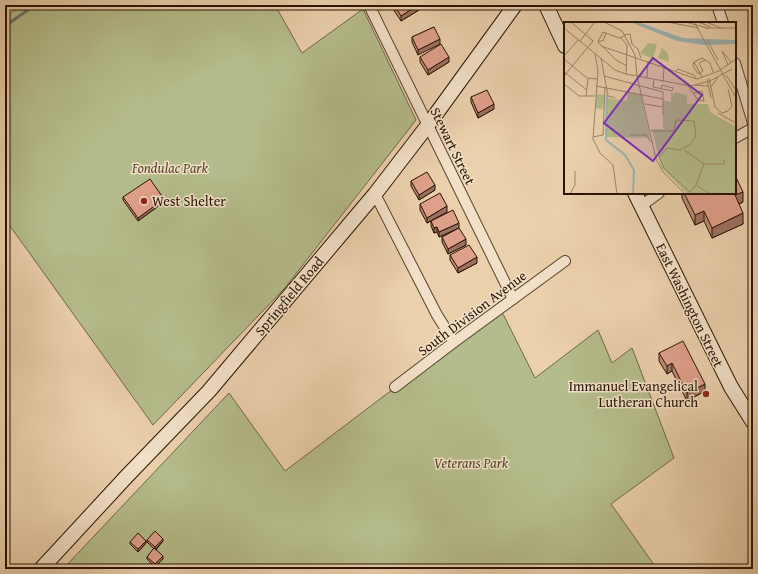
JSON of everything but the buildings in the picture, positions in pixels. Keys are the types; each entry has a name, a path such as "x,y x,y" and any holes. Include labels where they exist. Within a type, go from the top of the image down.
{"main road":[{"name":"Springfield Road","path":"41,569 127,476 209,391 374,194 428,125 515,5"},
{"path":"546,5 564,44"},
{"name":"East Washington Street","path":"635,194 731,388 752,418"}],"street":[{"name":"Stewart Street","path":"370,5 513,298"},
{"path":"717,5 723,22"},
{"path":"736,66 753,123"},
{"path":"736,137 753,128"},
{"path":"374,194 438,315 454,342"},
{"path":"641,206 658,194"},
{"name":"South Division Avenue","path":"395,388 454,342 565,261"}],"green space":[{"name":"Fondulac Park","path":"23,5 275,5 302,53 363,9 416,120 284,289 153,425 5,219 5,17"},
{"name":"Veterans Park","path":"500,308 535,378 598,330 612,363 632,348 674,458 611,504 657,569 63,569 229,393 285,471"}],"waterway":[{"path":"5,26 35,5"}],"place":[{"name":"West Shelter","path":"144,201"},
{"name":"Immanuel Evangelical Lutheran Church","path":"706,394"}]}
